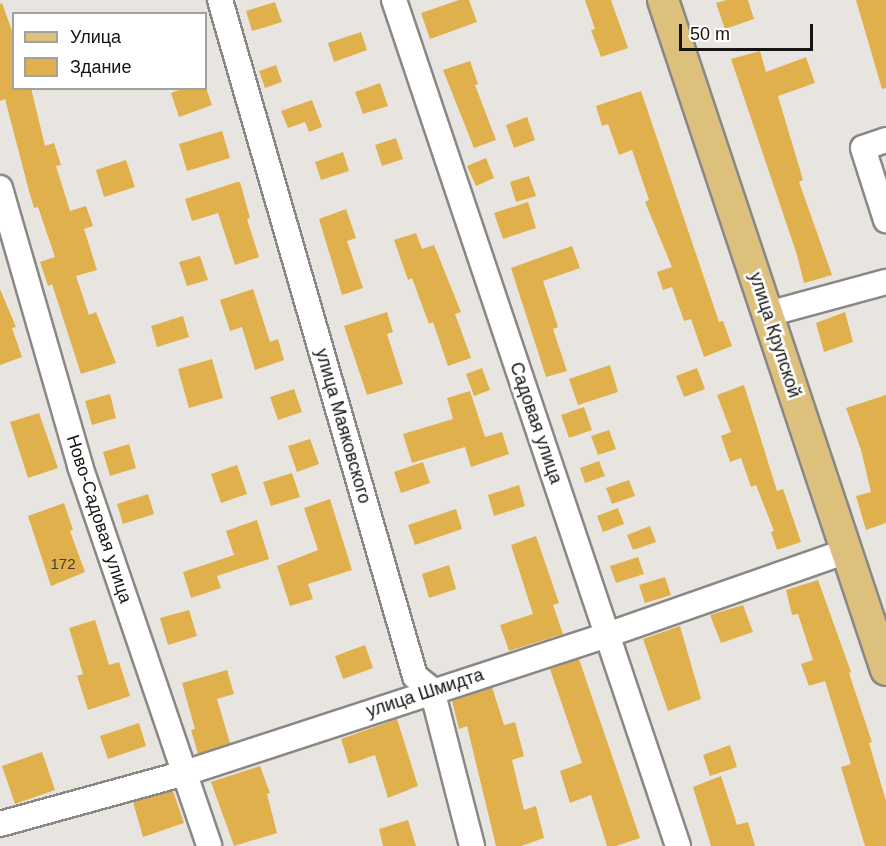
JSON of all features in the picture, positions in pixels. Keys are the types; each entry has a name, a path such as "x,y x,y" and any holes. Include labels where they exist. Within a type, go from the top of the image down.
{"main road":[{"name":"улица Крупской","path":"663,0 886,670"}],"street":[{"name":"улица Маяковского","path":"220,0 415,676 432,690 472,846"},
{"name":"Садовая улица","path":"394,0 678,846"},
{"path":"886,140 863,148 886,220"},
{"name":"Ново-Садовая улица","path":"0,188 80,466 209,846"},
{"path":"768,314 886,282"},
{"name":"улица Шмидта","path":"0,824 185,773 432,690 607,635 847,551"}],"building":[{"path":"459,0 469,0 477,22 430,39 421,13"},
{"path":"585,0 611,0 628,48 601,57 591,30 595,29"},
{"path":"726,0 748,0 754,19 725,29 716,3"},
{"path":"856,0 886,0 886,88 882,89"},
{"path":"275,2 282,22 252,31 246,11"},
{"path":"2,3 12,30 12,90 31,90 45,146 54,143 61,165 56,166 70,211 86,206 93,226 84,229 97,270 76,276 89,315 96,312 116,363 81,374 52,284 48,286 40,262 55,257 38,207 34,208 5,99 0,101 0,4"},
{"path":"361,32 367,50 334,62 328,43"},
{"path":"760,51 766,72 806,57 815,83 778,96 803,180 799,182 832,275 804,283 797,255 731,59"},
{"path":"470,61 478,84 475,85 496,140 474,148 443,70"},
{"path":"276,65 282,82 265,88 259,71"},
{"path":"380,83 388,106 363,114 355,92"},
{"path":"179,90 207,90 212,105 179,117 171,93"},
{"path":"641,91 719,322 723,321 732,346 704,357 691,319 684,321 672,287 663,290 657,272 672,267 645,202 649,200 632,150 619,155 608,124 602,126 596,106"},
{"path":"312,100 322,127 309,132 305,122 288,128 281,111"},
{"path":"527,117 535,140 514,148 506,125"},
{"path":"222,131 230,158 187,171 179,144"},
{"path":"396,138 403,159 382,166 375,145"},
{"path":"343,152 349,171 321,180 315,162"},
{"path":"486,158 494,178 476,186 467,166"},
{"path":"126,160 135,187 104,197 96,170"},
{"path":"529,176 536,196 516,202 510,182"},
{"path":"240,182 250,218 247,219 259,257 235,265 218,213 192,221 185,199"},
{"path":"528,202 536,228 503,239 494,213"},
{"path":"346,209 356,238 347,241 363,288 342,295 319,219"},
{"path":"416,233 422,249 434,245 461,312 455,314 471,358 448,366 433,322 429,324 412,278 408,280 394,240"},
{"path":"572,246 580,268 543,281 558,327 553,329 567,371 546,377 511,268"},
{"path":"200,256 208,280 187,286 179,262"},
{"path":"0,289 16,327 12,328 22,357 0,365"},
{"path":"253,289 270,342 278,339 284,360 255,370 242,327 230,331 220,300"},
{"path":"387,312 393,332 387,334 403,384 367,395 344,326"},
{"path":"845,312 853,342 824,352 816,323"},
{"path":"183,316 189,337 157,347 151,326"},
{"path":"212,359 223,398 189,408 178,369"},
{"path":"610,365 618,392 578,405 569,379"},
{"path":"482,368 490,390 474,396 466,374"},
{"path":"697,368 705,389 684,397 676,376"},
{"path":"744,385 777,491 783,489 801,542 777,550 771,532 774,531 756,485 751,487 741,458 730,462 721,436 731,432 717,395"},
{"path":"294,389 302,412 278,420 270,397"},
{"path":"470,391 485,437 502,432 509,454 471,467 465,447 412,463 403,434 453,419 447,398"},
{"path":"110,394 116,418 92,425 85,401"},
{"path":"886,395 886,523 866,530 856,496 871,492 861,450 846,408"},
{"path":"584,407 592,430 569,438 561,415"},
{"path":"39,413 58,468 28,478 10,422"},
{"path":"609,430 616,449 598,455 591,436"},
{"path":"310,439 319,464 297,472 288,446"},
{"path":"129,444 136,468 110,476 103,452"},
{"path":"599,461 605,476 585,483 580,468"},
{"path":"423,462 430,483 401,493 394,472"},
{"path":"237,465 247,494 221,503 211,474"},
{"path":"292,473 300,497 271,506 263,482"},
{"path":"629,480 635,496 612,504 606,488"},
{"path":"519,485 525,506 494,516 488,495"},
{"path":"148,494 154,514 123,524 117,504"},
{"path":"330,499 352,570 308,584 313,599 290,606 277,566 318,550 304,508"},
{"path":"64,503 73,530 70,531 85,572 51,586 28,516"},
{"path":"618,508 624,524 603,532 597,516"},
{"path":"456,509 462,529 415,545 408,525"},
{"path":"257,520 269,559 217,576 221,588 191,598 183,572 234,555 226,531"},
{"path":"650,526 656,542 633,550 627,535"},
{"path":"536,536 559,603 553,605 563,634 509,651 500,625 533,614 511,545"},
{"path":"638,557 644,574 616,583 610,566"},
{"path":"449,565 456,589 429,598 422,574"},
{"path":"665,577 671,595 645,603 639,585"},
{"path":"818,580 851,672 849,673 872,742 869,743 886,801 886,846 865,846 841,767 851,764 825,681 809,686 801,664 813,660 798,614 792,615 786,590"},
{"path":"743,605 753,632 721,643 710,615"},
{"path":"189,610 197,636 168,645 160,618"},
{"path":"95,620 109,665 119,662 130,696 88,710 77,676 83,674 69,628"},
{"path":"680,626 701,699 668,711 643,639"},
{"path":"365,645 373,668 343,679 335,656"},
{"path":"579,659 640,838 616,846 607,846 591,795 570,803 560,771 582,763 550,669"},
{"path":"227,670 234,694 217,699 230,743 198,754 191,730 195,729 182,683"},
{"path":"492,687 504,725 515,722 524,756 512,760 524,810 536,806 544,838 521,846 496,846 467,726 459,729 452,701"},
{"path":"397,719 418,786 388,798 375,755 349,764 341,739"},
{"path":"139,723 146,746 108,759 100,736"},
{"path":"730,745 737,767 710,776 703,755"},
{"path":"42,752 55,790 15,804 2,766"},
{"path":"260,766 270,793 267,794 277,833 234,846 211,782"},
{"path":"721,776 737,825 748,822 755,846 711,846 693,787"},
{"path":"173,791 184,823 143,837 133,802"},
{"path":"408,820 416,846 383,846 379,829"}]}
